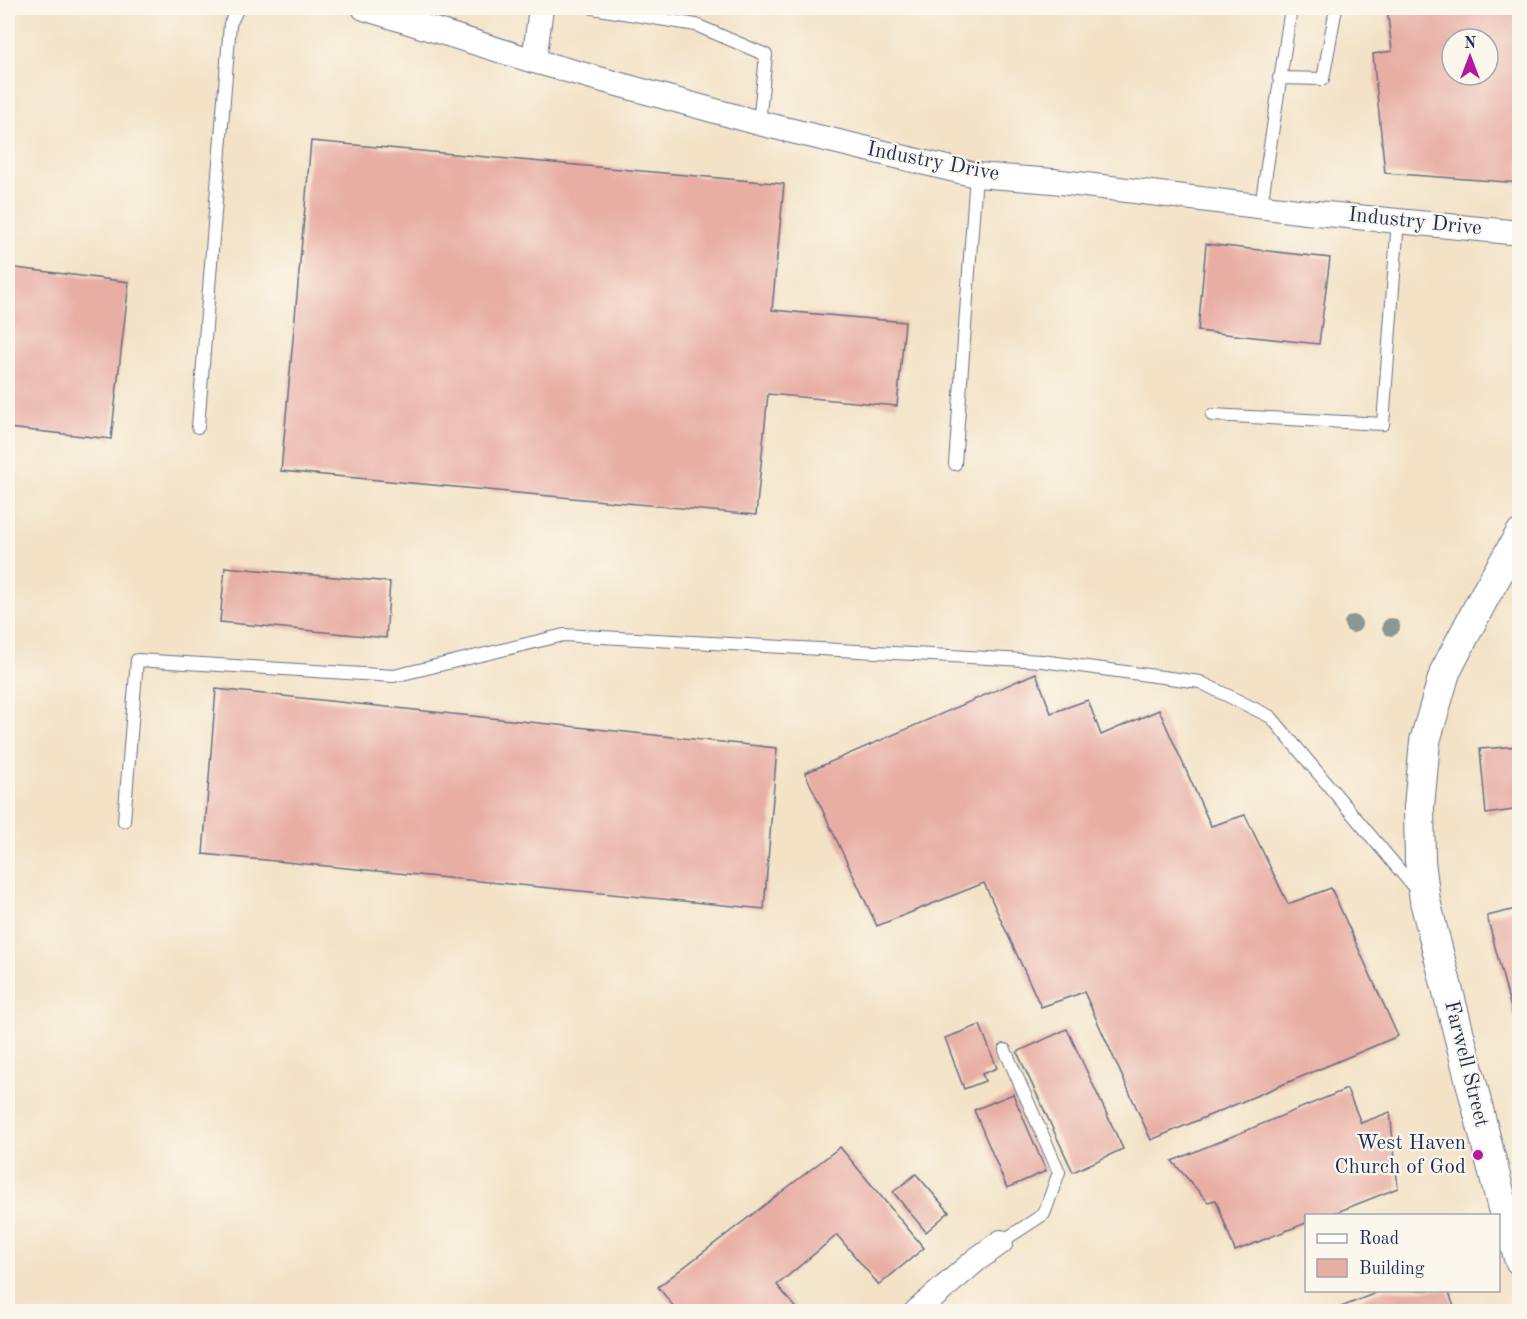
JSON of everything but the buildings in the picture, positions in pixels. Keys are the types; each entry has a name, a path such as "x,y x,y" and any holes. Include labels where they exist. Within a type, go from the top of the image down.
{"street":[{"name":"Industry Drive","path":"364,8 389,11 534,61 759,123 976,175 1053,181 1261,206 1520,232"},
{"path":"534,61 541,8"},
{"name":"Farwell Street","path":"1520,535 1445,672 1425,741 1419,807 1420,861 1425,901 1503,1208 1520,1260"},
{"path":"928,1308 976,1260 1001,1242"}],"lane":[{"path":"198,426 230,24 238,8"},
{"path":"593,8 696,25 766,55 759,123"},
{"path":"1261,206 1291,8"},
{"path":"1279,78 1323,79 1336,8"},
{"path":"955,464 976,175"},
{"path":"1212,415 1383,424 1398,220"},
{"path":"124,821 137,660 394,676 564,636 1042,660 1200,682 1271,717 1425,901"},
{"path":"1001,1242 1044,1214 1059,1172 1005,1050"}],"place":[{"name":"West Haven Church of God","path":"1478,1155"}]}
